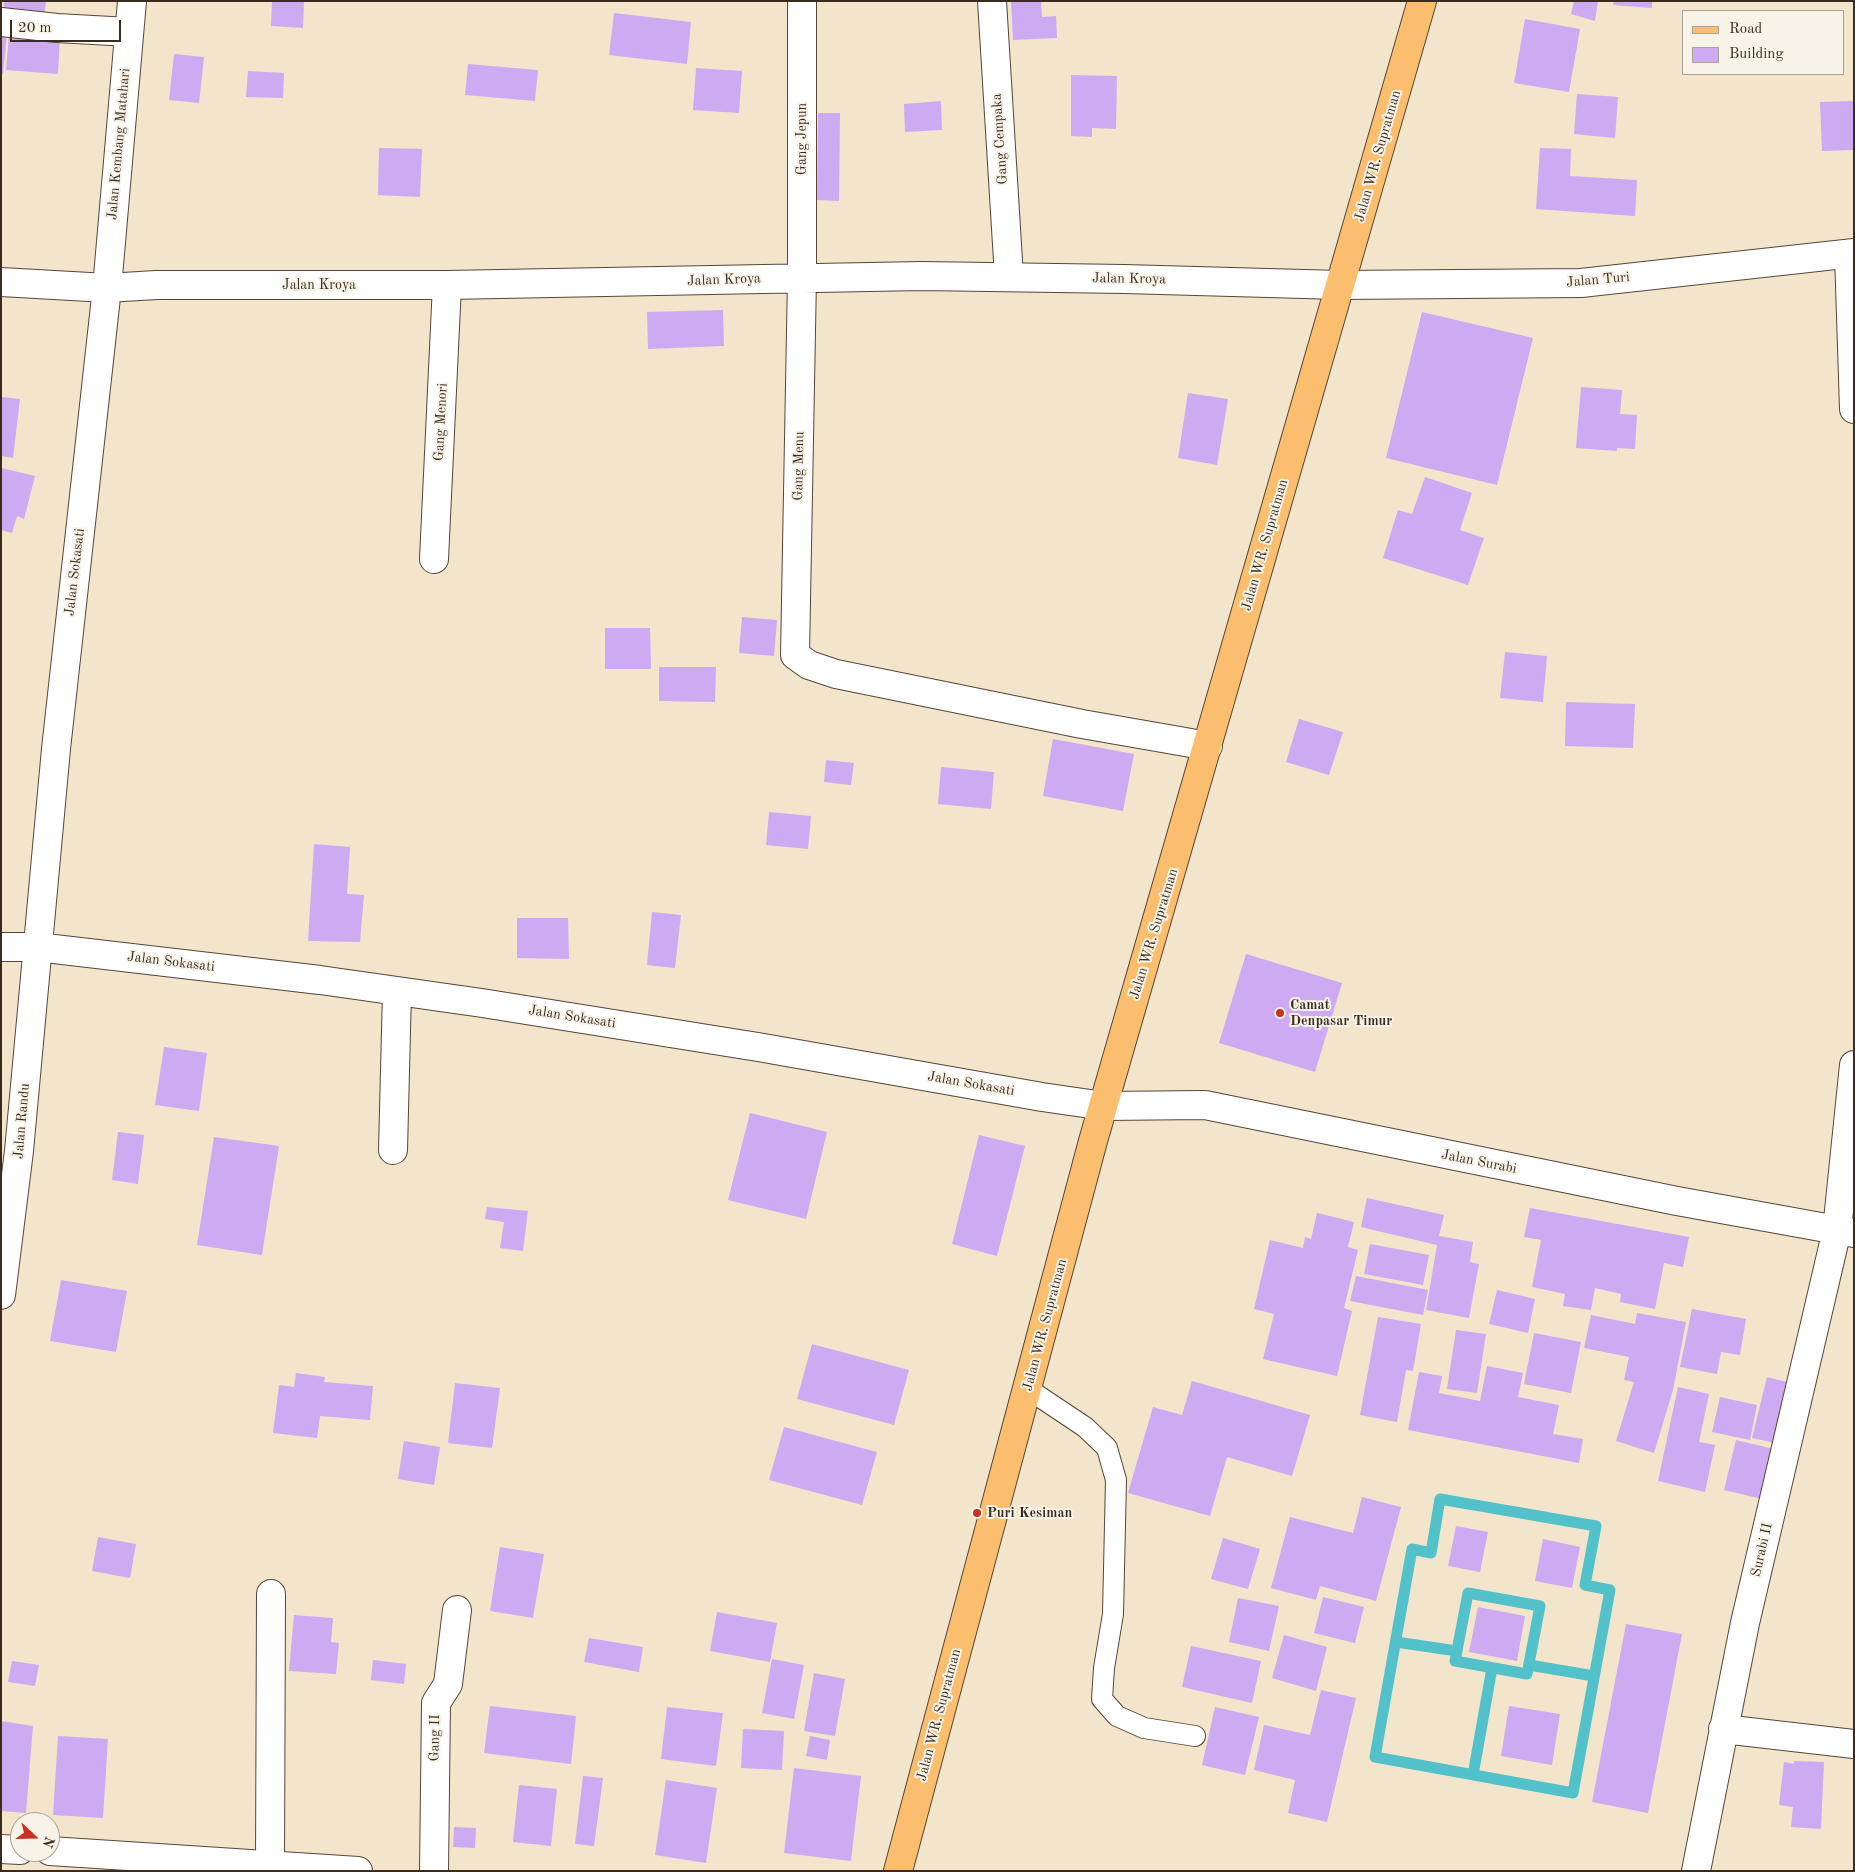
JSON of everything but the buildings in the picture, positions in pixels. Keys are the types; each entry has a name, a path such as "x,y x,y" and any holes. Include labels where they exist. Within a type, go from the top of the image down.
{"main road":[{"name":"Jalan WR. Supratman","path":"898,1871 1104,1106 1422,1"}],"street":[{"name":"Jalan Kembang Matahari","path":"107,288 132,1"},
{"name":"Gang Jepun","path":"802,1 802,278"},
{"name":"Gang Cempaka","path":"992,1 1009,277"},
{"path":"1,22 48,28 129,32"},
{"path":"1852,254 1854,409"},
{"name":"Jalan Turi","path":"1340,286 1580,283 1852,254"},
{"name":"Jalan Kroya","path":"1,282 107,288 156,285 447,285 802,278 1009,277 1340,286"},
{"name":"Gang Menu","path":"802,278 795,655 809,665 836,674 1082,724 1208,746"},
{"name":"Gang Menori","path":"434,559 447,285"},
{"name":"Jalan Sokasati","path":"37,947 67,637 107,288"},
{"name":"Jalan Sokasati","path":"1,947 37,947 397,991 749,1046 1042,1098 1104,1106"},
{"name":"Jalan Randu","path":"1,1295 5,1238 19,1152 37,947"},
{"path":"393,1150 397,991"},
{"name":"Surabi II","path":"1699,1870 1723,1729 1845,1232 1854,1065"},
{"name":"Jalan Surabi","path":"1104,1106 1205,1105 1422,1151 1845,1232"},
{"path":"270,1865 271,1594"},
{"name":"Gang II","path":"434,1871 436,1703 448,1684 457,1610"},
{"path":"1723,1729 1854,1744"},
{"path":"60,1852 166,1864 270,1865 358,1871"}],"lane":[{"path":"1028,1390 1085,1426 1107,1448 1116,1480 1113,1614 1104,1668 1102,1699 1117,1716 1144,1728 1195,1736"}],"waterway":[{"path":"1440,1499 1596,1526 1585,1585 1610,1590 1573,1793 1375,1757 1412,1549 1431,1553 1440,1499"},
{"path":"1468,1593 1540,1606 1527,1674 1455,1661 1468,1593"},
{"path":"1396,1642 1457,1651"},
{"path":"1529,1665 1594,1676"},
{"path":"1473,1775 1492,1668"}],"place":[{"name":"Camat Denpasar Timur","path":"1280,1013"},
{"name":"Puri Kesiman","path":"977,1513"}]}
